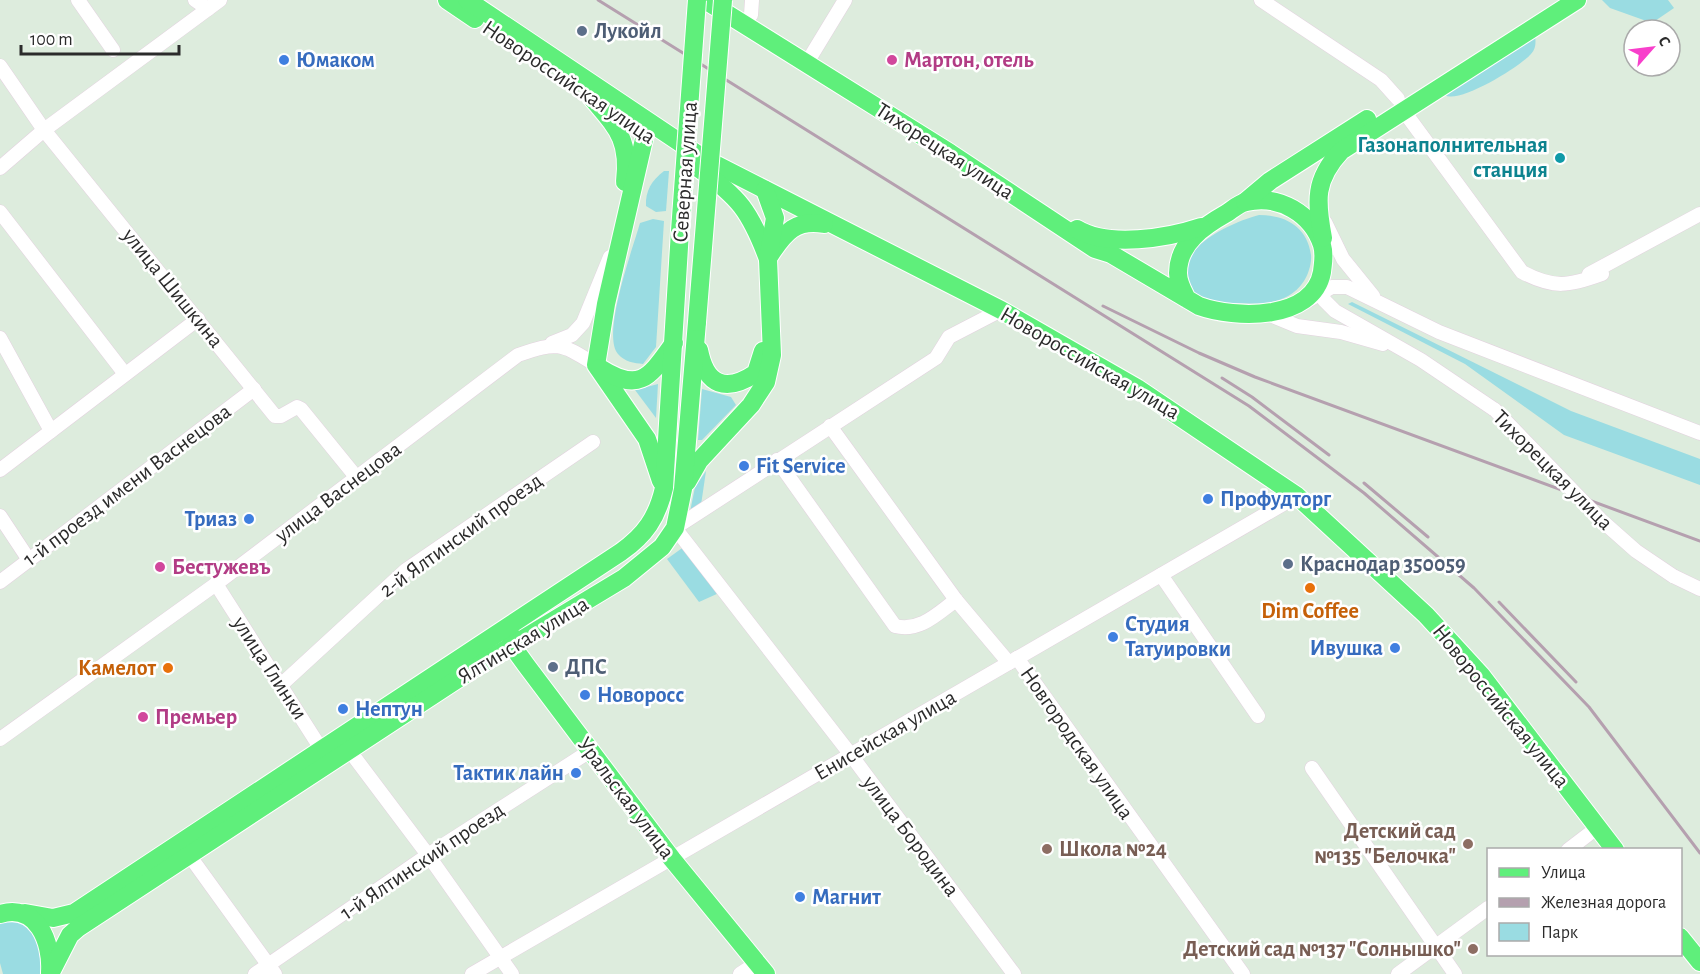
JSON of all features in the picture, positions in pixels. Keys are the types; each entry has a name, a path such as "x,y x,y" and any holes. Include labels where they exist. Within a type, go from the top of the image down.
{"main road":[{"name":"Новороссийская улица","path":"447,0 591,97 646,128 1001,310 1137,388 1297,496 1426,615 1481,675 1613,848"},
{"name":"Новороссийская улица","path":"467,0 646,128 691,164"},
{"name":"Северная улица","path":"648,529 659,506 664,488 697,0"},
{"name":"Тихорецкая улица","path":"705,0 950,153 1095,249 1111,254 1187,299"},
{"name":"Северная улица","path":"675,528 683,489 724,0"},
{"name":"Тихорецкая улица","path":"724,0 751,8 811,56 1082,232 1123,239 1173,236 1201,227"},
{"path":"1556,0 1400,104 1341,151 1331,162 1319,186 1325,255 1321,285 1275,312 1213,311 1187,299 1179,282 1179,264 1185,249 1201,227 1245,202 1270,181 1400,104 1577,0"},
{"path":"591,97 616,125 623,138 626,152 624,189 628,210"},
{"name":"Северная улица","path":"596,365 646,128"},
{"name":"Северная улица","path":"691,164 726,188 742,204 755,223 768,259"},
{"name":"Северная улица","path":"683,489 699,461 751,405 766,382 772,355 768,259 775,218 765,190"},
{"path":"1245,202 1269,201 1299,213 1314,228 1325,255"},
{"path":"768,259 788,232 801,224 808,221 835,226"},
{"path":"696,337 703,369 713,380 725,384 741,384 756,373 762,361 768,292"},
{"path":"596,365 632,382 641,381 674,344"},
{"path":"596,365 647,439 664,488"},
{"name":"Ялтинская улица","path":"50,974 70,935 78,928 473,669 624,578 662,547 675,528"},
{"name":"Ялтинская улица","path":"14,912 53,918 74,913 323,752 522,615 621,552 648,529"},
{"path":"513,646 510,640 512,633 522,615"},
{"name":"Уральская улица","path":"513,646 672,860 761,968"},
{"path":"0,900 14,912 35,920 49,946 50,974"},
{"path":"1682,940 1700,962"}],"street":[{"path":"78,0 113,50"},
{"path":"195,0 208,9"},
{"path":"0,168 44,130 220,0"},
{"path":"811,56 846,0"},
{"path":"1261,0 1381,80 1522,272 1543,283 1572,285 1602,274"},
{"name":"улица Шишкина","path":"0,66 44,130 275,416 281,416 297,407 301,409 357,478"},
{"path":"1319,206 1343,259 1372,295"},
{"path":"0,212 125,374"},
{"path":"1572,285 1700,213"},
{"path":"544,346 572,335 583,323 610,257 620,243"},
{"path":"1325,255 1384,305"},
{"path":"1321,285 1347,287 1439,332 1700,433"},
{"name":"Тихорецкая улица","path":"1321,285 1324,300 1335,311 1405,351 1495,410 1601,520 1636,552 1700,590"},
{"name":"Ялтинская улица","path":"675,528 936,358 949,337 1001,310"},
{"name":"Тихорецкая улица","path":"1275,312 1297,326 1341,332 1405,351"},
{"path":"0,470 198,319"},
{"path":"0,339 51,431"},
{"name":"улица Васнецова","path":"0,739 216,584 518,355 544,346 566,346 596,365"},
{"name":"1-й проезд имени Васнецова","path":"0,582 254,388"},
{"name":"Новгородская улица","path":"830,426 956,600 1013,661 1243,974"},
{"name":"2-й Ялтинский проезд","path":"282,684 406,570 593,442"},
{"path":"777,460 895,626 906,629 921,625 956,600"},
{"name":"Енисейская улица","path":"472,974 1297,496"},
{"path":"0,516 29,560"},
{"name":"улица Бородина","path":"675,528 851,755 1014,974"},
{"path":"1161,574 1258,716"},
{"name":"улица Глинки","path":"216,584 282,684 323,752"},
{"path":"349,750 428,855 512,974"},
{"name":"1-й Ялтинский проезд","path":"255,974 272,970 428,855 590,751"},
{"path":"1312,768 1455,974"},
{"path":"1569,848 1598,827"},
{"path":"189,855 272,970"},
{"path":"1398,974 1487,909"},
{"path":"740,974 761,968"}],"green space":[{"path":"1602,0 1668,0 1674,8 1659,18 1638,18 1610,8"},
{"path":"1535,36 1533,52 1515,67 1475,90 1452,97 1445,95 1445,92"},
{"path":"664,171 669,171 666,211 656,212 646,206 647,195 653,182"},
{"path":"1259,215 1286,220 1300,230 1305,237 1311,258 1304,281 1290,295 1273,302 1220,303 1197,298 1191,292 1186,279 1185,267 1190,256 1198,246 1223,229"},
{"path":"653,219 664,221 656,347 643,364 633,363 618,354 614,344 613,329 625,270 640,223"},
{"path":"1352,302 1571,411 1700,459 1700,485 1564,435 1465,364 1348,304"},
{"path":"658,384 656,418 635,390"},
{"path":"702,389 731,397 736,405 702,440 698,440"},
{"path":"706,471 701,505 690,512 695,487"},
{"path":"685,546 719,593 699,602 667,559"},
{"path":"7,916 27,926 37,937 40,944 42,974 3,974 0,963 0,920"}],"railway":[{"path":"598,0 1249,406 1364,493 1474,588 1589,707 1700,853"},
{"path":"1103,306 1199,353 1255,377 1700,541"},
{"path":"1222,378 1252,397 1329,455"},
{"path":"1364,483 1428,537"},
{"path":"1499,602 1576,682"}],"place":[{"name":"Лукойл","path":"582,31"},
{"name":"Юмаком","path":"284,60"},
{"name":"Мартон, отель","path":"892,60"},
{"name":"Газонаполнительная станция","path":"1560,158"},
{"name":"Fit Service","path":"744,466"},
{"name":"Профудторг","path":"1208,499"},
{"name":"Триаз","path":"249,519"},
{"name":"Краснодар 350059","path":"1288,564"},
{"name":"Бестужевъ","path":"160,567"},
{"name":"Dim Coffee","path":"1310,588"},
{"name":"Студия Татуировки","path":"1113,637"},
{"name":"Ивушка","path":"1395,648"},
{"name":"ДПС","path":"553,667"},
{"name":"Камелот","path":"168,668"},
{"name":"Новоросс","path":"585,695"},
{"name":"Нептун","path":"343,709"},
{"name":"Премьер","path":"143,717"},
{"name":"Тактик лайн","path":"576,773"},
{"name":"Детский сад №135 \"Белочка\"","path":"1468,844"},
{"name":"Школа №24","path":"1047,849"},
{"name":"Магнит","path":"800,897"},
{"name":"Детский сад №137 \"Солнышко\"","path":"1473,949"}]}
